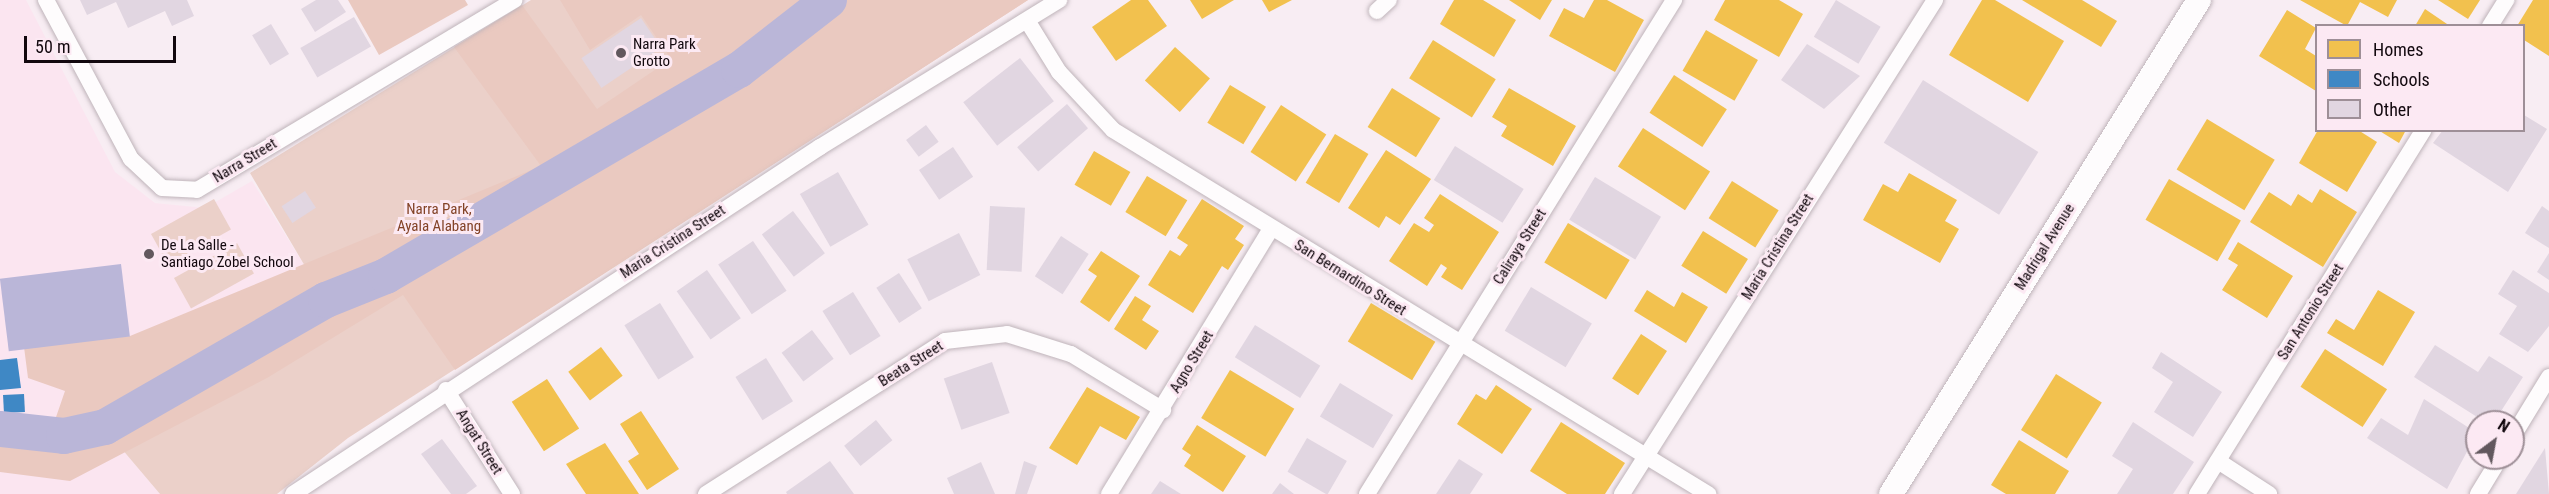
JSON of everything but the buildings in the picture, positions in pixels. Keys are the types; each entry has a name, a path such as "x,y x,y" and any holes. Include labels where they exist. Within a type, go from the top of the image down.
{"street":[{"name":"Narra Street","path":"46,0 131,159 162,188 197,190 515,0"},
{"name":"Maria Cristina Street","path":"293,494 446,390 820,147 1028,22 1059,0"},
{"name":"Caliraya Street","path":"1367,494 1674,0"},
{"name":"Maria Cristina Street","path":"1622,494 1935,0"},
{"name":"Madrigal Avenue","path":"1891,494 2199,0"},
{"path":"2491,24 2506,0"},
{"name":"San Bernardino Street","path":"1028,22 1059,72 1113,130 1458,345 1708,494"},
{"name":"San Antonio Street","path":"2197,494 2423,132"},
{"name":"Agno Street","path":"1109,494 1163,410 1271,229"},
{"name":"Beata Street","path":"706,494 945,341 1007,334 1028,340 1071,354 1163,410"},
{"path":"2525,416 2549,377"},
{"name":"Angat Street","path":"446,390 512,494"},
{"path":"2218,461 2268,494"},
{"path":"2478,494 2492,470"}],"shaded area":[{"name":"De La Salle - Santiago Zobel School","path":"0,0 26,0 115,172 155,203 205,208 252,181 326,300 110,435 160,494 0,494"},
{"path":"121,264 130,336 9,351 0,279"}],"green space":[{"path":"348,0 465,0 468,5 379,55"},
{"name":"Narra Park, Ayala Alabang","path":"531,0 1028,0 348,438 277,494 160,494 110,435 325,300 250,173"},
{"name":"Narra Park, Ayala Alabang","path":"560,0 1028,0 455,370 403,295 267,378 70,481 0,472 0,414 55,420 65,391 28,378 24,347 130,336 541,166 454,47 522,5 597,109 671,59 641,15 590,50"},
{"path":"214,199 231,230 168,265 151,234"},
{"path":"237,243 254,274 191,309 174,278"}],"waterway":[{"path":"0,429 64,436 105,427 326,300 386,276 739,70 829,0"}],"place":[{"name":"Narra Park Grotto","path":"621,53"},
{"name":"De La Salle - Santiago Zobel School","path":"149,254"}]}
